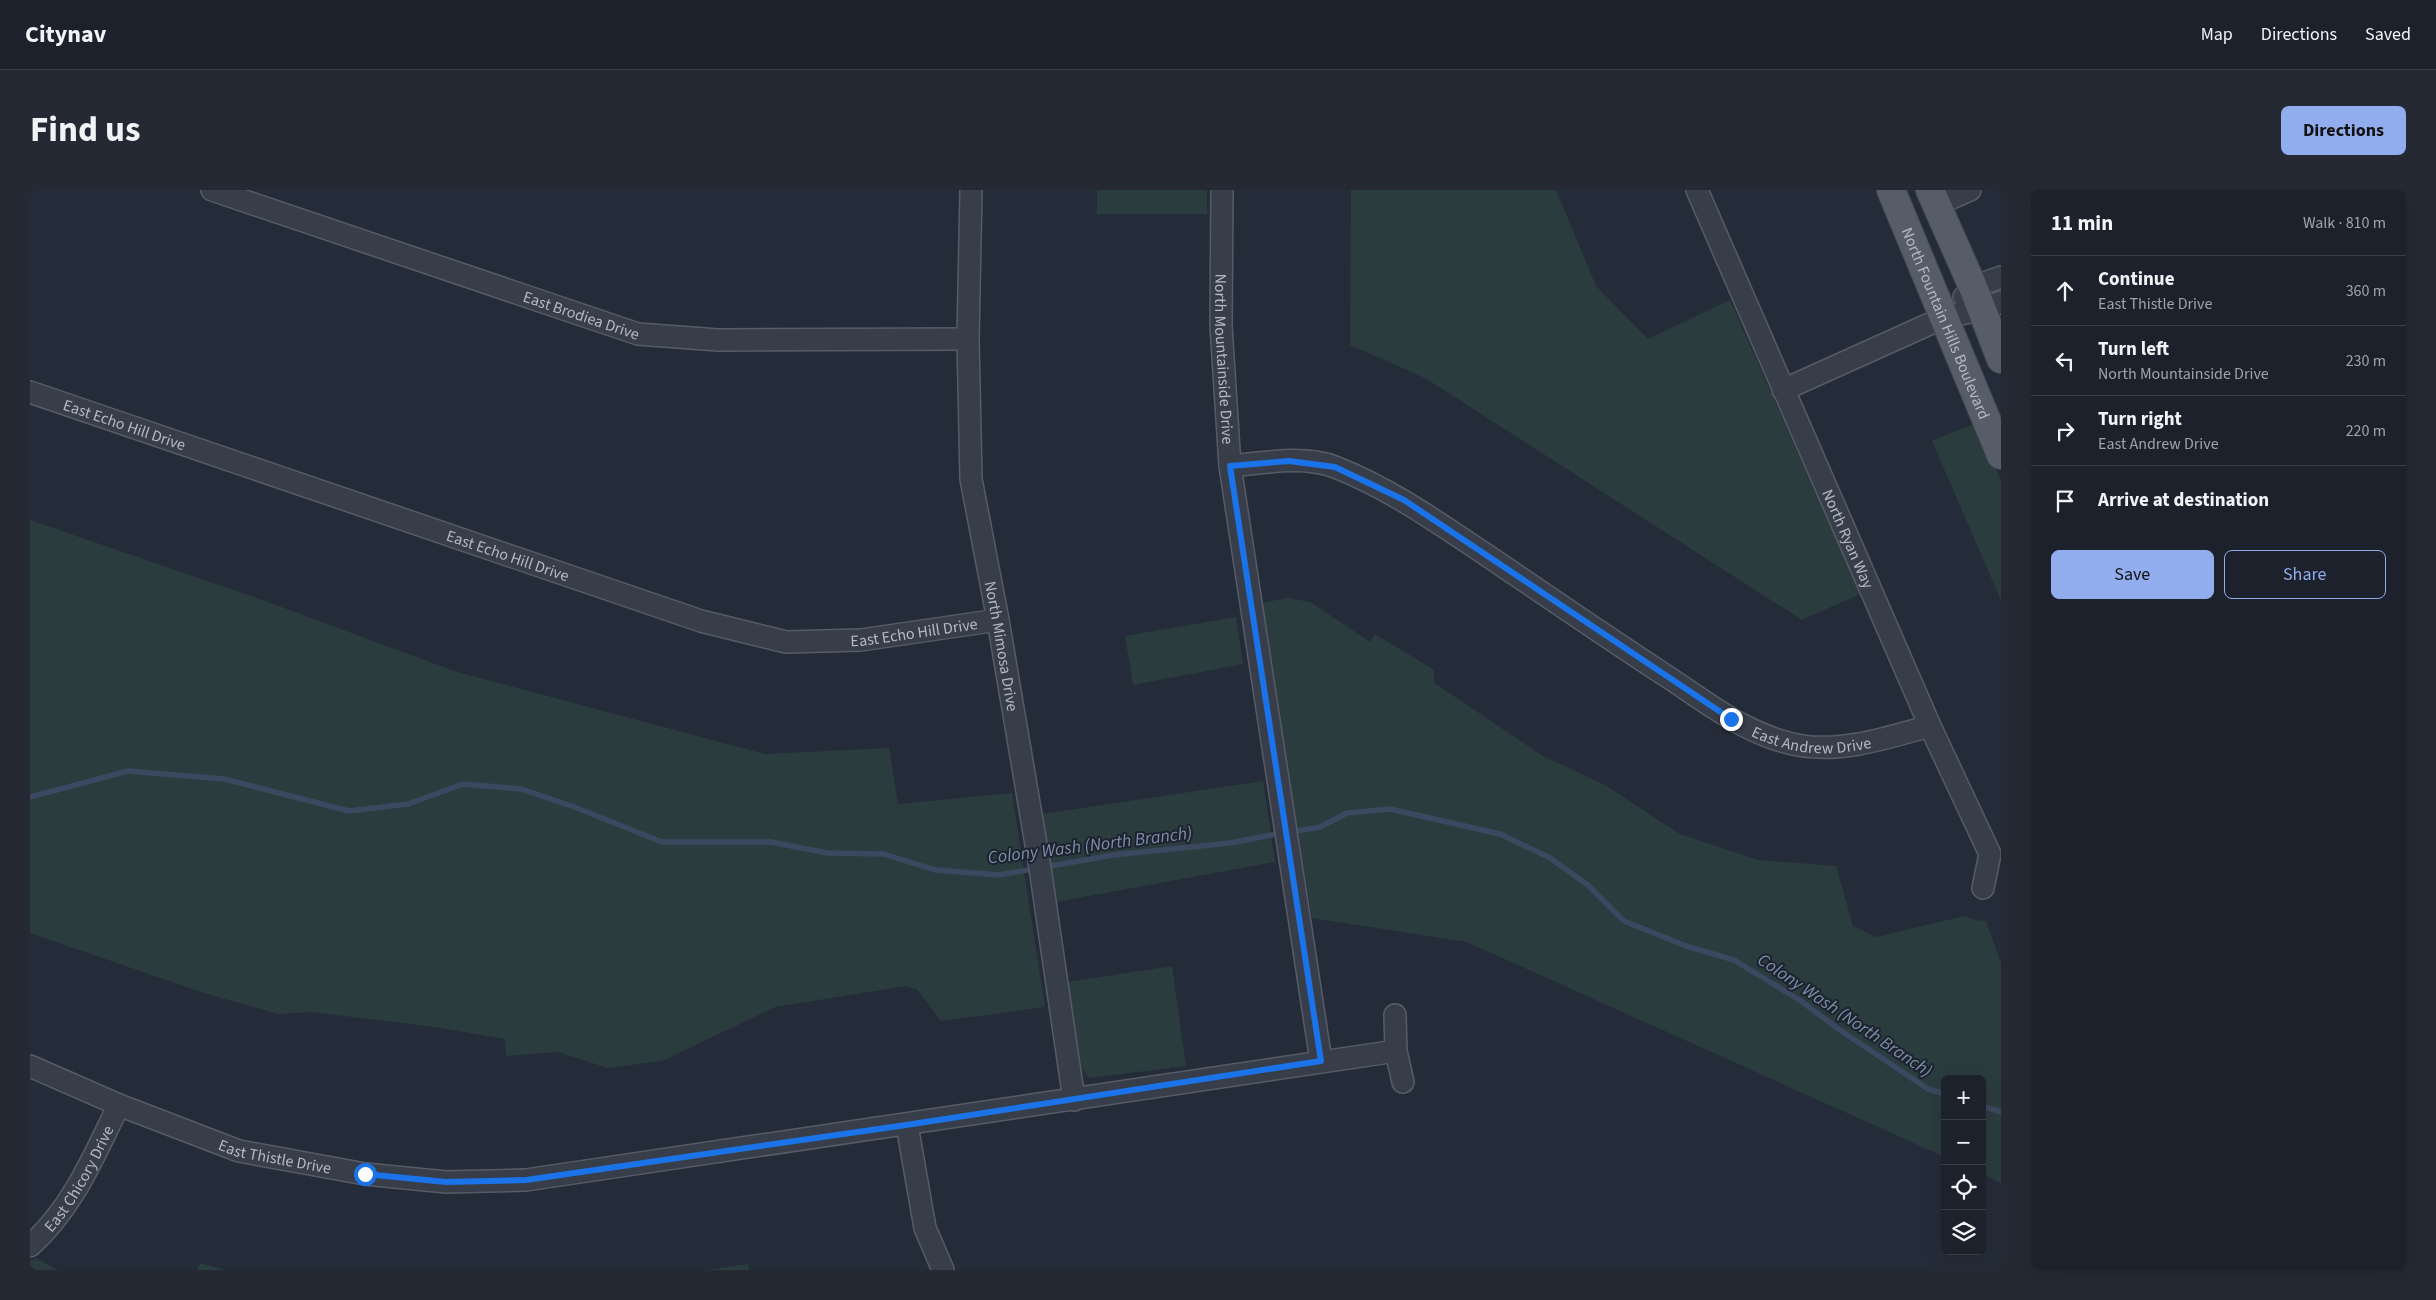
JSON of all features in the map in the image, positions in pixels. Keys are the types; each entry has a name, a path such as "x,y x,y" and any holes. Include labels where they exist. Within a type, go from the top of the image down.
{"main road":[{"name":"North Fountain Hills Boulevard","path":"1891,190 2001,455"},
{"path":"1933,197 1985,300 2001,359"}],"street":[{"name":"East Brodiea Drive","path":"212,190 638,334 718,340 968,339"},
{"name":"North Mimosa Drive","path":"971,190 968,339 971,479 998,620 1040,868 1074,1100"},
{"name":"North Mountainside Drive","path":"1222,190 1221,326 1230,466 1321,1061"},
{"name":"North Ryan Way","path":"1698,190 1930,726 1990,854 1983,888"},
{"path":"1933,197 1970,190"},
{"path":"1783,390 1985,300 2001,277"},
{"name":"East Echo Hill Drive","path":"30,392 701,621 786,642 860,640 998,620"},
{"name":"East Andrew Drive","path":"1230,466 1289,461 1335,467 1404,500 1731,719 1765,737 1803,746 1832,748 1862,744 1930,726"},
{"path":"1395,1015 1396,1051 1403,1082"},
{"name":"East Thistle Drive","path":"30,1066 119,1105 239,1151 365,1174 446,1182 526,1180 1396,1051"},
{"name":"East Chicory Drive","path":"30,1246 72,1200 119,1105"},
{"path":"906,1125 925,1228 943,1270"}],"shaded area":[{"path":"1097,190 1207,190 1207,214 1097,214"},
{"path":"1351,190 1556,190 1596,286 1648,339 1730,300 1860,594 1802,620 1425,378 1350,345"},
{"path":"1976,423 2001,481 2001,600 1932,441"},
{"path":"30,520 268,602 454,671 765,754 889,748 898,804 1012,793 1045,1007 941,1021 917,989 906,986 775,1007 662,1061 608,1068 558,1052 506,1056 505,1039 435,1027 311,1012 278,1014 204,993 30,933"},
{"path":"1288,598 1310,602 1370,642 1375,634 1434,670 1434,683 1543,756 1605,785 1680,834 1758,860 1836,866 1853,926 1876,937 1965,916 1975,920 1986,921 2001,963 2001,1183 1986,1176 1986,1075 1941,1075 1941,1155 1467,942 1312,918 1261,603"},
{"path":"1236,617 1243,664 1133,685 1125,636"},
{"path":"1263,781 1275,862 1056,902 1042,814"},
{"path":"1172,966 1186,1066 1089,1078 1082,1069 1068,982"},
{"path":"36,1258 58,1270 30,1270 30,1261"},
{"path":"200,1263 225,1270 197,1270"},
{"path":"748,1264 749,1270 708,1270"}],"waterway":[{"name":"Colony Wash (North Branch)","path":"30,797 128,771 224,779 349,811 408,804 463,784 521,789 577,808 662,842 771,842 827,853 884,854 935,870 999,875 1113,855 1230,843 1282,833"},
{"name":"Colony Wash (North Branch)","path":"1291,832 1320,827 1347,813 1390,809 1500,834 1550,858 1589,886 1624,921 1686,946 1734,960 1801,1001 1837,1028 1928,1089 1941,1093"},
{"name":"Colony Wash (North Branch)","path":"1986,1107 2001,1112"}],"route":[{"path":"365,1174 446,1182 526,1180 1074,1100 1321,1061 1230,466 1289,461 1335,467 1404,500 1731,719"}]}
